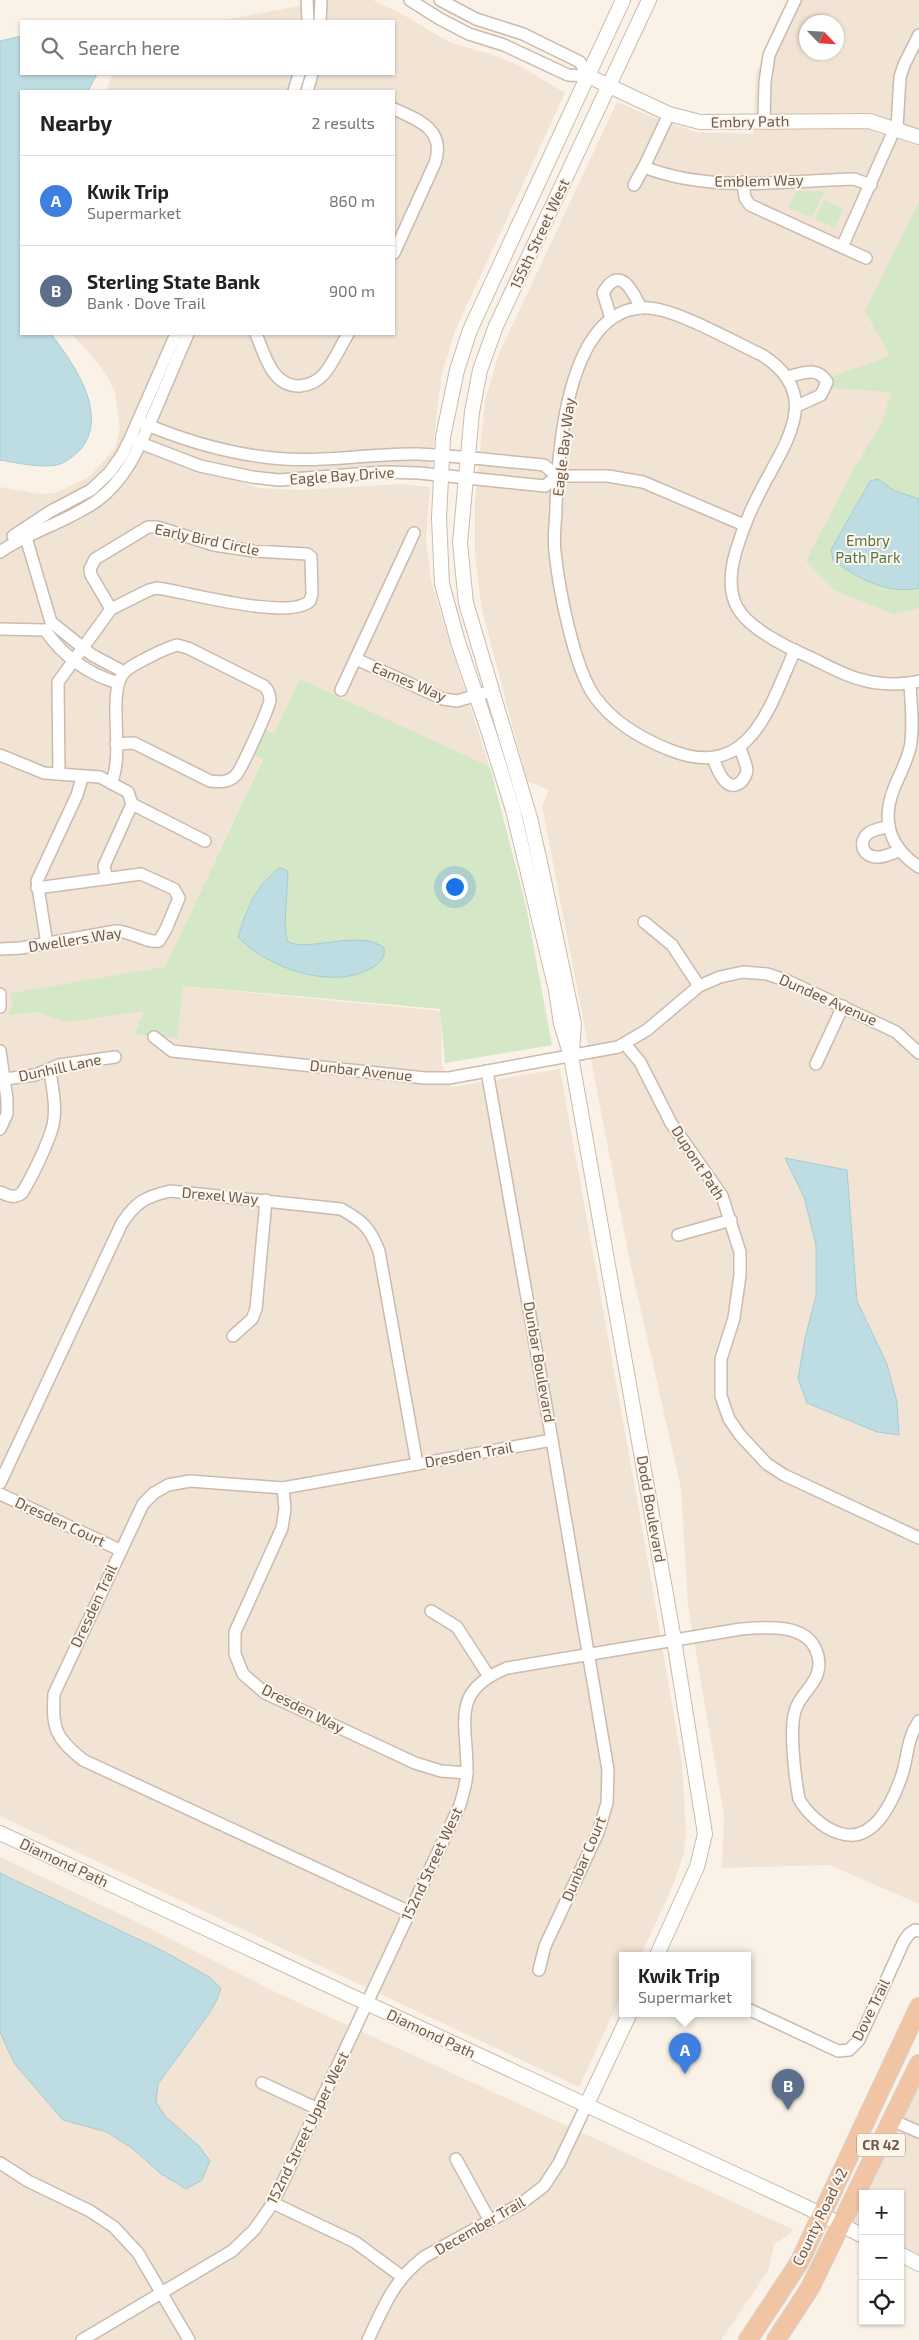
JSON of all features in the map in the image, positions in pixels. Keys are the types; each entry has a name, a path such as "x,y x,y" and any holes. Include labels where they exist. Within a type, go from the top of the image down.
{"highway":[{"name":"County Road 42","path":"748,2340 800,2263 919,2007"},
{"name":"County Road 42","path":"776,2340 810,2288 919,2064"}],"street":[{"path":"307,0 308,20"},
{"path":"320,20 321,0"},
{"name":"Embry Path","path":"410,0 469,34 504,45 568,75 588,76 669,114 700,122 869,121 896,128 919,137"},
{"name":"Embry Path","path":"440,0 476,19 523,34 580,62 588,76"},
{"name":"155th Street West","path":"571,1056 561,1024 556,990 513,810 458,642 442,584 439,518 441,475 443,437 457,370 470,330 623,0"},
{"name":"155th Street West","path":"571,1056 574,1024 530,818 466,603 460,544 464,479 472,412 480,370 496,326 649,0"},
{"path":"764,121 764,82 769,55 795,0"},
{"path":"842,246 896,128 900,77 919,35"},
{"path":"294,90 299,75"},
{"path":"306,90 312,75"},
{"path":"395,110 428,127 436,141 437,152 435,163 395,251"},
{"path":"634,185 669,114"},
{"name":"Emblem Way","path":"644,167 666,176 705,182 854,179 871,185"},
{"path":"743,182 745,198 750,205 866,258"},
{"path":"611,318 603,293 608,284 617,280 624,281 631,287 641,308"},
{"name":"Eagle Bay Way","path":"788,377 772,362 754,351 663,310 641,308 611,318 594,335 580,361 567,401 557,476 554,550 571,637 583,676 595,697 612,716 638,734 685,756 713,758 727,755 740,748 754,734 765,716 794,650"},
{"path":"0,545 24,533 83,510 122,455 136,441 176,335"},
{"path":"143,423 187,335"},
{"path":"256,335 275,375 289,384 300,386 310,384 324,374 347,335"},
{"path":"797,406 821,395 827,382 823,375 809,371 788,377 797,406 786,447 760,491 744,525 732,566 731,586 737,607 754,626 794,650 863,680 914,682 910,747 888,809 893,840 899,851 919,867"},
{"name":"Eagle Bay Drive","path":"143,423 202,445 253,456 322,460 386,454 442,456 544,465 557,476"},
{"name":"Eagle Bay Drive","path":"136,441 200,466 252,477 279,480 384,472 441,475 464,479 545,486 557,476 608,476 643,482 744,525"},
{"name":"Early Bird Circle","path":"59,774 58,682 110,609 157,588 251,606 301,606 310,602 312,594 312,557 307,554 254,552 222,546 156,527 148,527 95,559 92,564 90,569 93,581 110,609"},
{"path":"0,552 24,533"},
{"path":"24,533 48,626 57,646 89,672 118,683"},
{"name":"Eames Way","path":"341,690 414,533"},
{"path":"0,629 48,626 83,647 92,655 124,672"},
{"path":"111,783 117,772 116,744 118,683 124,672 156,654 177,645 188,648 264,686 268,692 270,700 236,775 227,781 210,781 134,744 116,744"},
{"name":"Eames Way","path":"356,659 436,697 457,701 491,691"},
{"path":"713,758 725,781 731,785 738,784 744,779 747,771 740,748"},
{"path":"0,755 29,769 44,773 82,778 100,778 128,792 132,804 104,866 107,879"},
{"path":"47,944 37,888 41,871 77,795 82,778"},
{"path":"132,804 205,840"},
{"path":"890,826 871,832 864,838 862,845 864,851 870,856 878,858 899,851"},
{"name":"Dwellers Way","path":"0,949 9,950 116,931 126,931 155,941 162,938 179,898 178,892 141,874 37,888"},
{"path":"644,922 664,936 672,945 698,986"},
{"name":"Dundee Avenue","path":"571,1056 625,1044 647,1030 698,986 732,973 760,973 779,977 896,1032 919,1053"},
{"path":"0,994 0,1006"},
{"path":"816,1064 843,1006"},
{"name":"Dunbar Avenue","path":"154,1037 172,1051 425,1078 449,1078 571,1056"},
{"name":"Dupont Path","path":"625,1044 640,1062 682,1139 716,1185 731,1220 740,1252 740,1275 734,1318 721,1359 721,1396 729,1419 753,1450 784,1475 919,1538"},
{"path":"0,1051 5,1079 7,1114 0,1130"},
{"name":"Dodd Boulevard","path":"571,1056 674,1640 705,1834 697,1867 658,1952"},
{"name":"Dunhill Lane","path":"5,1079 34,1075 59,1065 115,1057"},
{"path":"0,1192 10,1197 17,1196 26,1186 53,1124 54,1109 50,1070"},
{"name":"Dunbar Boulevard","path":"487,1071 589,1654"},
{"name":"Drexel Way","path":"0,1483 122,1223 132,1208 149,1196 170,1191 341,1209 359,1219 372,1234 379,1251 417,1464"},
{"path":"233,1336 252,1319 256,1309 266,1200"},
{"path":"678,1235 731,1220"},
{"name":"Dresden Trail","path":"410,1912 83,1760 64,1744 52,1720 54,1694 143,1504 154,1493 168,1485 190,1481 283,1488 552,1440"},
{"name":"Dresden Way","path":"283,1488 286,1508 282,1528 235,1632 235,1654 243,1674 265,1693 415,1763 441,1771 467,1773"},
{"name":"Dresden Court","path":"0,1494 120,1550"},
{"path":"430,1611 456,1627 488,1675"},
{"name":"152nd Street West","path":"367,2004 460,1805 467,1773 464,1710 472,1691 488,1675 507,1668 757,1627 793,1630 801,1633 814,1645 820,1663 815,1680 800,1698 794,1715 798,1792 802,1805 834,1832 857,1835 878,1822 903,1773 909,1739 919,1721"},
{"name":"Dunbar Court","path":"539,1970 545,1946 598,1833 607,1803 608,1770 589,1654"},
{"name":"Diamond Path","path":"0,1833 861,2235"},
{"name":"Dove Trail","path":"751,2010 838,2051 849,2050 859,2040 904,1941 915,1930 919,1931"},
{"name":"152nd Street Upper West","path":"82,2340 163,2294 232,2251 254,2230 273,2203 367,2004"},
{"path":"586,2106 628,2017"},
{"path":"262,2083 318,2109"},
{"name":"December Trail","path":"368,2340 388,2297 402,2276 424,2257 522,2203 544,2186 560,2163 586,2106"},
{"path":"892,2120 919,2132"},
{"path":"456,2159 490,2221"},
{"path":"0,2163 28,2181 90,2211 114,2227 138,2253 190,2340"},
{"path":"273,2203 355,2242 402,2276"},
{"path":"904,2256 919,2264"}],"shaded area":[{"path":"332,0 373,0 400,13 449,42 496,56 520,66 565,93 455,331 441,377 430,474 303,479 207,469 259,488 298,490 401,484 430,487 426,541 431,580 490,768 300,679 135,1031 182,986 441,1011 442,1064 451,1087 560,1069 682,1763 686,1833 684,1853 674,1883 642,1952 619,1952 619,2000 579,2087 0,1816 0,487 39,494 55,493 91,475 115,448 120,429 115,393 110,381 98,363 73,335 395,335 395,90 106,90 113,75 395,75 395,20 223,20"},
{"path":"788,0 919,0 919,1904 830,1865 722,1868 724,1816 688,1606 681,1488 630,1262 542,806 549,790 527,781 482,610 475,556 475,502 485,401 498,356 617,102 647,115 696,132 753,134 756,74"},
{"path":"0,1857 141,1924 273,1991 794,2230 774,2245 768,2271 721,2340 0,2340"},
{"path":"919,2064 919,2263 904,2256 904,2190 859,2190 859,2234 841,2225"}],"green space":[{"path":"797,191 825,191 812,218 788,207"},
{"path":"824,200 843,209 835,228 815,219"},
{"name":"Embry Path Park","path":"919,202 919,608 894,614 834,590 806,561 853,470 882,423 891,392 831,388 829,378 890,356 865,311"},
{"path":"300,679 490,767 526,906 552,1045 445,1063 440,1009 183,986 177,1038 134,1034 144,1011 68,1022 36,1012 9,1015 12,1004 11,993 165,967 263,759 255,755 266,730 274,734"}],"water":[{"path":"20,36 20,75 96,75 89,90 20,90 20,335 52,335 78,375 90,406 91,421 88,436 80,450 63,463 50,466 28,465 0,460 0,41"},
{"path":"878,479 895,491 919,499 919,588 907,590 884,587 863,579 833,560 831,550 870,481"},
{"path":"280,868 288,871 285,924 287,941 306,945 347,940 374,942 384,948 383,958 379,963 370,969 354,975 337,977 319,976 282,966 265,958 238,937 248,908 258,890"},
{"path":"785,1158 847,1170 857,1301 887,1364 897,1402 899,1435 877,1432 807,1403 798,1379 805,1338 816,1296 816,1245 804,1197"},
{"path":"0,1873 165,1952 209,1977 221,1988 217,2000 208,2015 158,2084 156,2102 165,2116 199,2146 210,2161 202,2180 186,2189 161,2174 133,2149 107,2132 63,2120 14,2063 0,2032"}],"place":[{"name":"Kwik Trip","path":"685,2074"},
{"name":"Sterling State Bank","path":"788,2110"}]}
